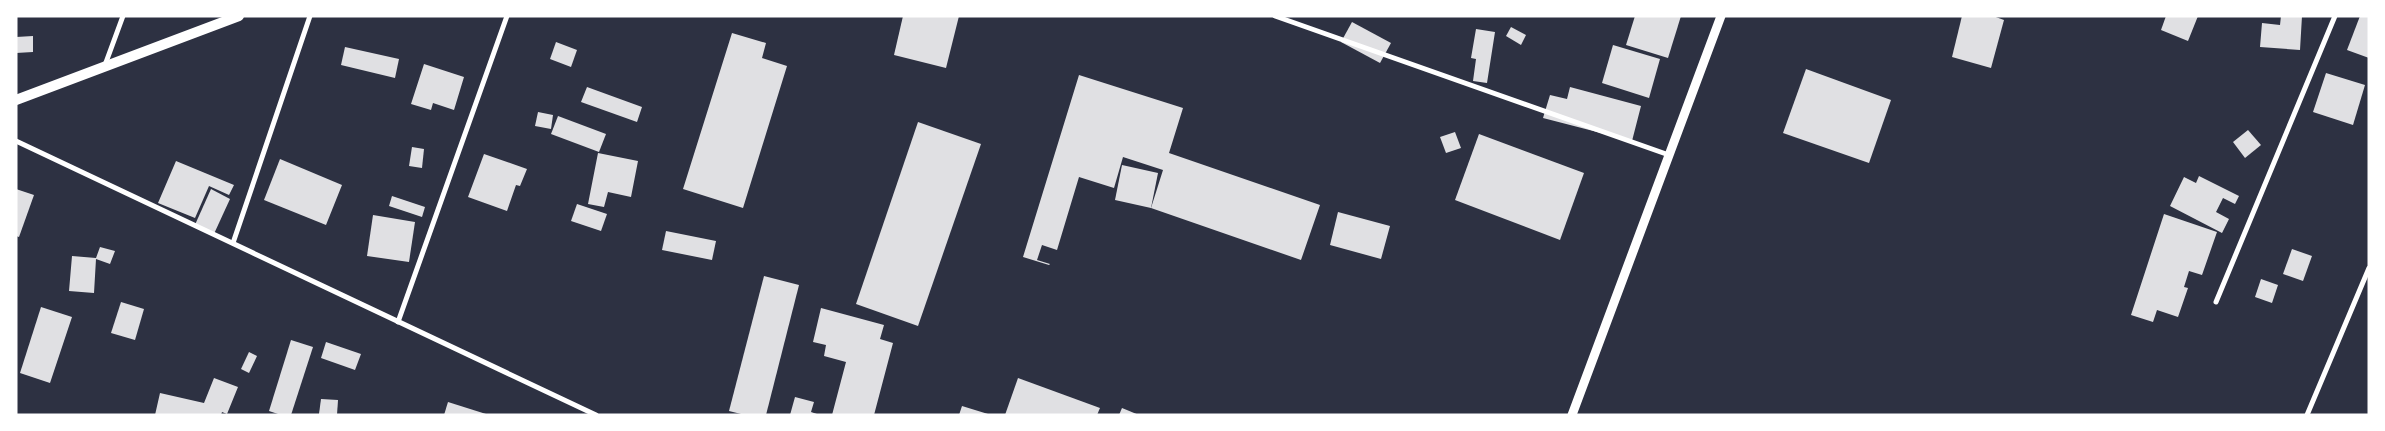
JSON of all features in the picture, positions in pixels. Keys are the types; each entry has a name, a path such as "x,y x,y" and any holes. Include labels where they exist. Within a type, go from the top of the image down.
{"main road":[{"path":"16,100 239,16"}],"street":[{"path":"104,67 123,16"},
{"path":"233,243 310,16"},
{"path":"398,322 506,16"},
{"path":"1275,16 1669,155"},
{"path":"1572,415 1721,16"},
{"path":"2216,302 2335,16"},
{"path":"16,141 596,415"},
{"path":"2308,415 2369,268"}],"building":[{"path":"903,16 959,16 946,68 894,55"},
{"path":"1635,16 1681,16 1668,58 1626,45"},
{"path":"1962,16 1993,16 2004,20 1991,68 1952,57"},
{"path":"2166,16 2198,16 2188,41 2161,30"},
{"path":"2281,16 2302,16 2300,50 2260,47 2262,23 2280,25"},
{"path":"2360,16 2369,16 2369,58 2347,50"},
{"path":"1352,22 1391,43 1380,63 1341,42"},
{"path":"1511,27 1526,35 1521,45 1506,36"},
{"path":"1476,29 1495,32 1487,83 1473,81 1476,59 1471,58"},
{"path":"732,33 766,43 762,58 787,66 743,208 683,189"},
{"path":"33,36 33,52 16,53 16,37"},
{"path":"556,42 577,50 571,67 550,59"},
{"path":"1613,45 1660,59 1649,98 1602,83"},
{"path":"345,47 399,59 395,78 341,65"},
{"path":"424,64 464,77 454,110 433,103 431,110 411,104"},
{"path":"1806,69 1891,100 1869,163 1783,133"},
{"path":"2326,73 2365,85 2353,125 2313,112"},
{"path":"1079,75 1183,108 1169,153 1320,205 1301,260 1151,208 1163,170 1123,157 1114,188 1079,177 1057,250 1042,245 1037,260 1049,265 1023,257"},
{"path":"587,87 642,107 637,122 581,102"},
{"path":"1570,87 1641,106 1632,141 1543,118 1550,95 1567,99"},
{"path":"538,112 553,115 551,129 535,126"},
{"path":"558,116 606,134 599,152 551,134"},
{"path":"918,122 981,144 918,326 856,304"},
{"path":"2248,130 2261,145 2245,158 2233,142"},
{"path":"1455,132 1461,148 1446,153 1440,137"},
{"path":"1479,134 1584,173 1560,240 1455,200"},
{"path":"412,147 424,149 422,168 409,166"},
{"path":"598,153 638,161 631,197 608,192 604,207 588,204"},
{"path":"484,154 527,169 520,186 516,185 507,211 468,197"},
{"path":"280,159 342,185 326,225 264,200"},
{"path":"176,161 234,185 229,195 209,186 195,218 158,203"},
{"path":"1122,165 1158,173 1151,208 1115,200"},
{"path":"2199,176 2239,196 2235,204 2223,198 2216,212 2229,219 2222,233 2170,206 2184,177 2196,183"},
{"path":"16,189 34,195 19,237 16,236"},
{"path":"211,189 230,199 213,236 194,227"},
{"path":"392,196 425,207 422,217 389,206"},
{"path":"577,204 607,214 601,231 571,221"},
{"path":"1338,212 1390,226 1381,259 1330,245"},
{"path":"2164,214 2217,232 2202,275 2189,271 2184,287 2188,288 2178,317 2157,310 2153,322 2131,315"},
{"path":"373,215 415,222 409,262 367,256"},
{"path":"666,231 716,241 712,260 662,250"},
{"path":"100,247 115,251 110,264 96,259 94,293 69,291 72,256 96,258"},
{"path":"2292,249 2312,256 2303,281 2283,274"},
{"path":"764,276 799,285 766,415 745,415 729,411"},
{"path":"2261,279 2278,285 2272,303 2255,297"},
{"path":"121,302 144,309 135,340 111,333"},
{"path":"41,307 72,317 50,383 20,373"},
{"path":"821,308 884,325 880,339 893,343 874,415 832,415 846,362 824,356 826,345 813,342"},
{"path":"291,340 313,347 291,415 281,415 269,411"},
{"path":"326,342 361,354 355,370 321,358"},
{"path":"249,352 257,356 249,373 241,369"},
{"path":"214,378 238,387 227,414 222,412 221,415 155,415 160,393 204,403"},
{"path":"1018,378 1100,408 1097,415 1005,415"},
{"path":"795,397 814,402 811,412 820,415 790,415"},
{"path":"321,399 338,400 337,415 319,414"},
{"path":"448,402 486,414 486,415 444,415"},
{"path":"962,406 988,414 988,415 959,415"},
{"path":"1122,408 1139,415 1119,415"}]}
